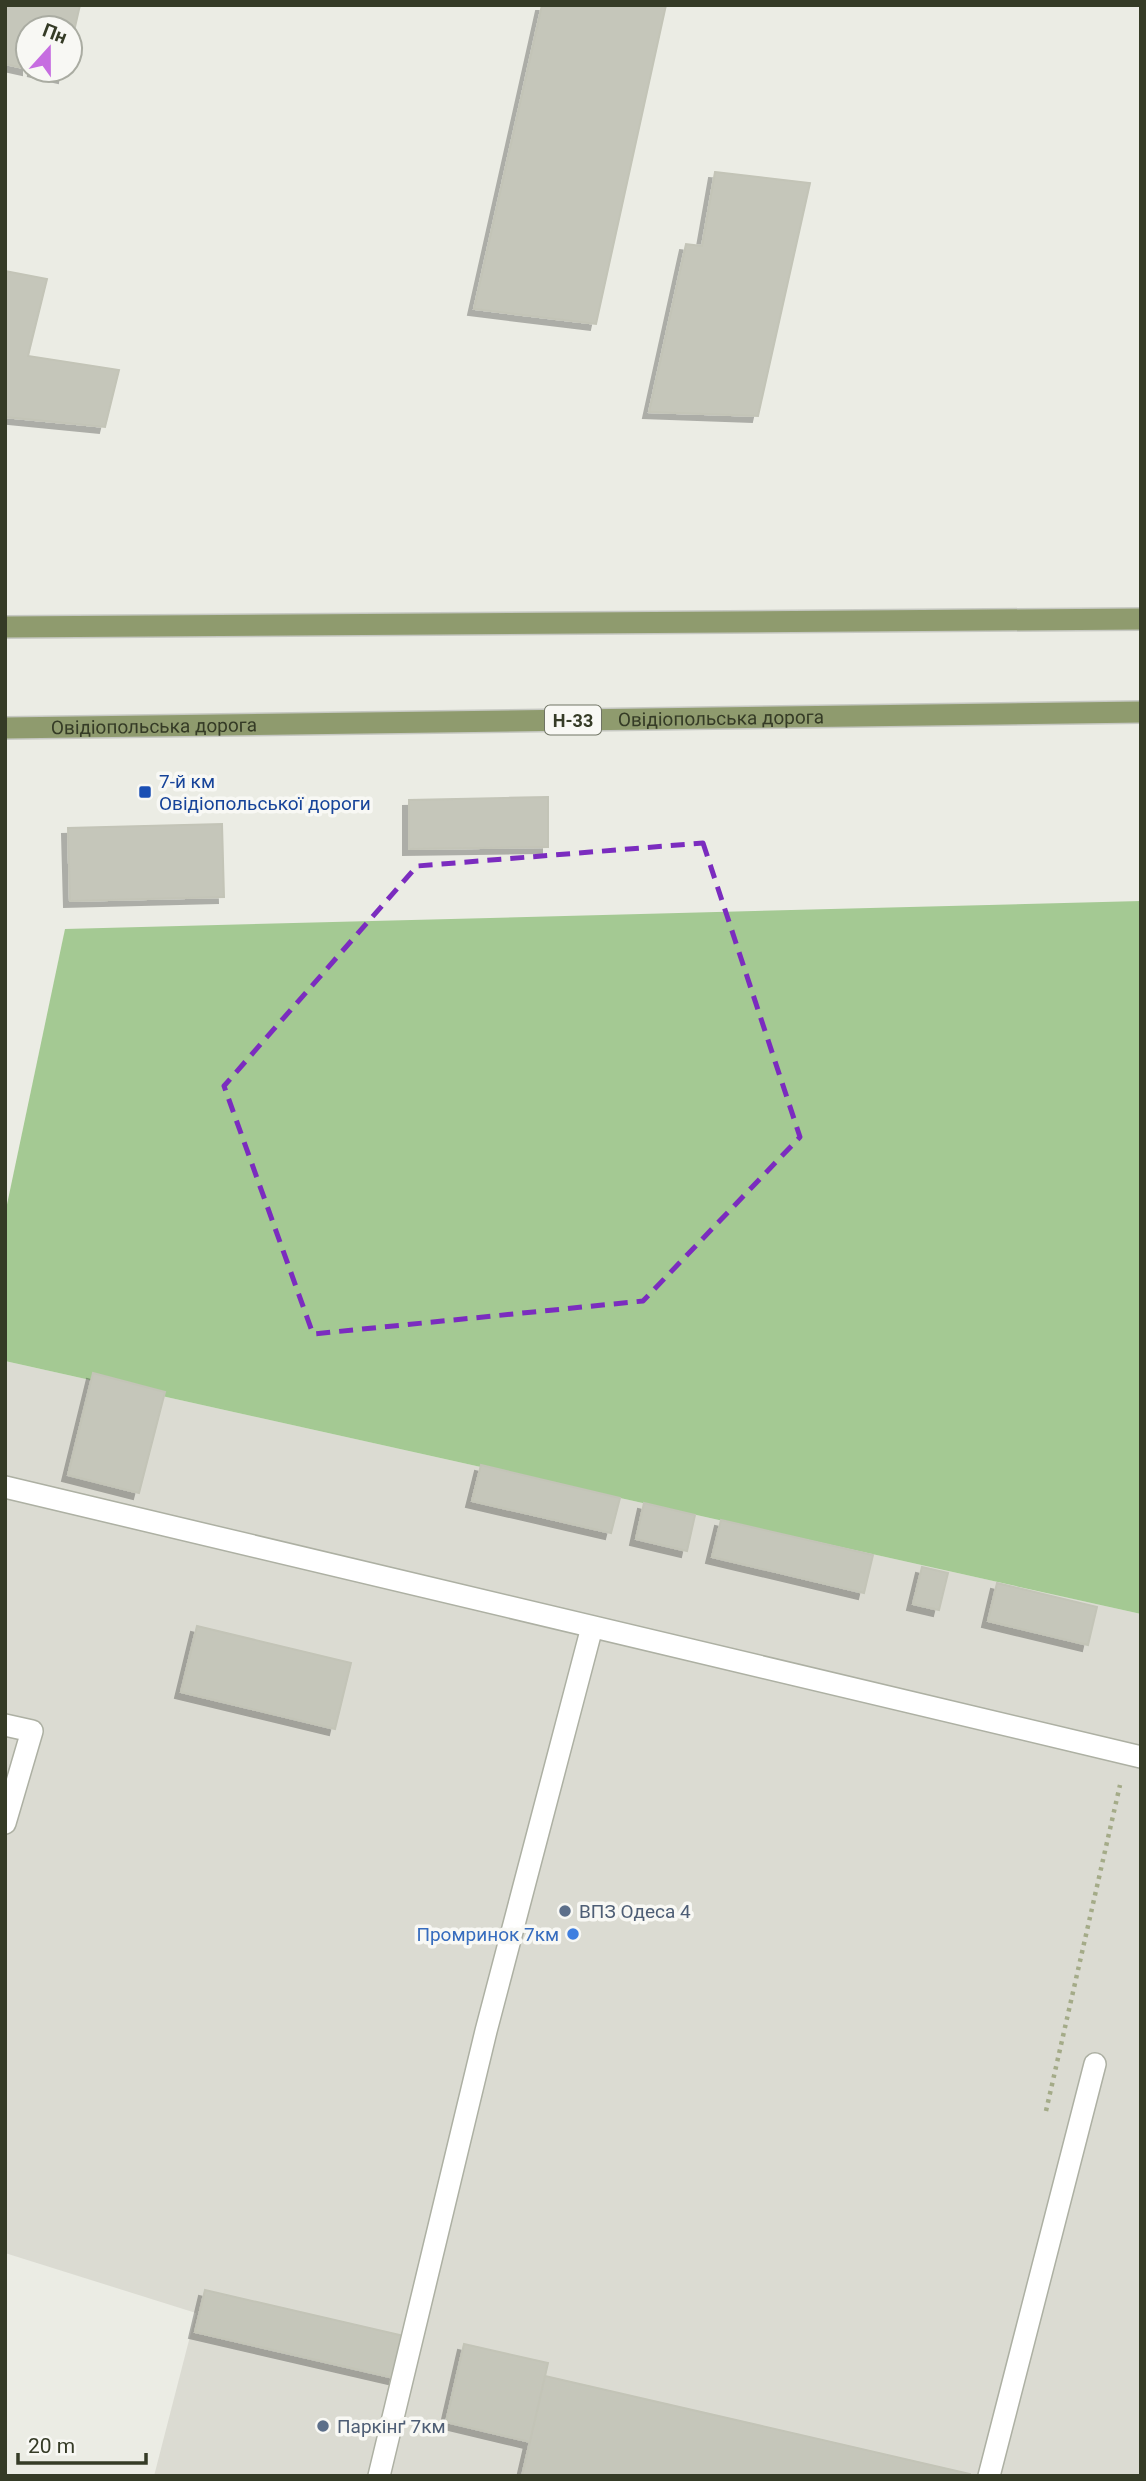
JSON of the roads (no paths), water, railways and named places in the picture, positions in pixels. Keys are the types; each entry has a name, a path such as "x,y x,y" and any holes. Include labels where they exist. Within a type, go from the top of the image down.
{"main road":[{"path":"5,626 1141,619"},
{"name":"Овідіопольська дорога","path":"5,729 1141,712"}],"lane":[{"path":"5,1487 1141,1757"},
{"path":"379,2476 486,2031 592,1627"},
{"path":"5,1725 32,1731 5,1823"},
{"path":"989,2476 1095,2064"}],"place":[{"name":"7-й км Овідіопольської дороги","path":"145,792"},
{"name":"ВПЗ Одеса 4","path":"565,1911"},
{"name":"Промринок 7км","path":"573,1934"},
{"name":"Паркінґ 7км","path":"323,2426"}]}
